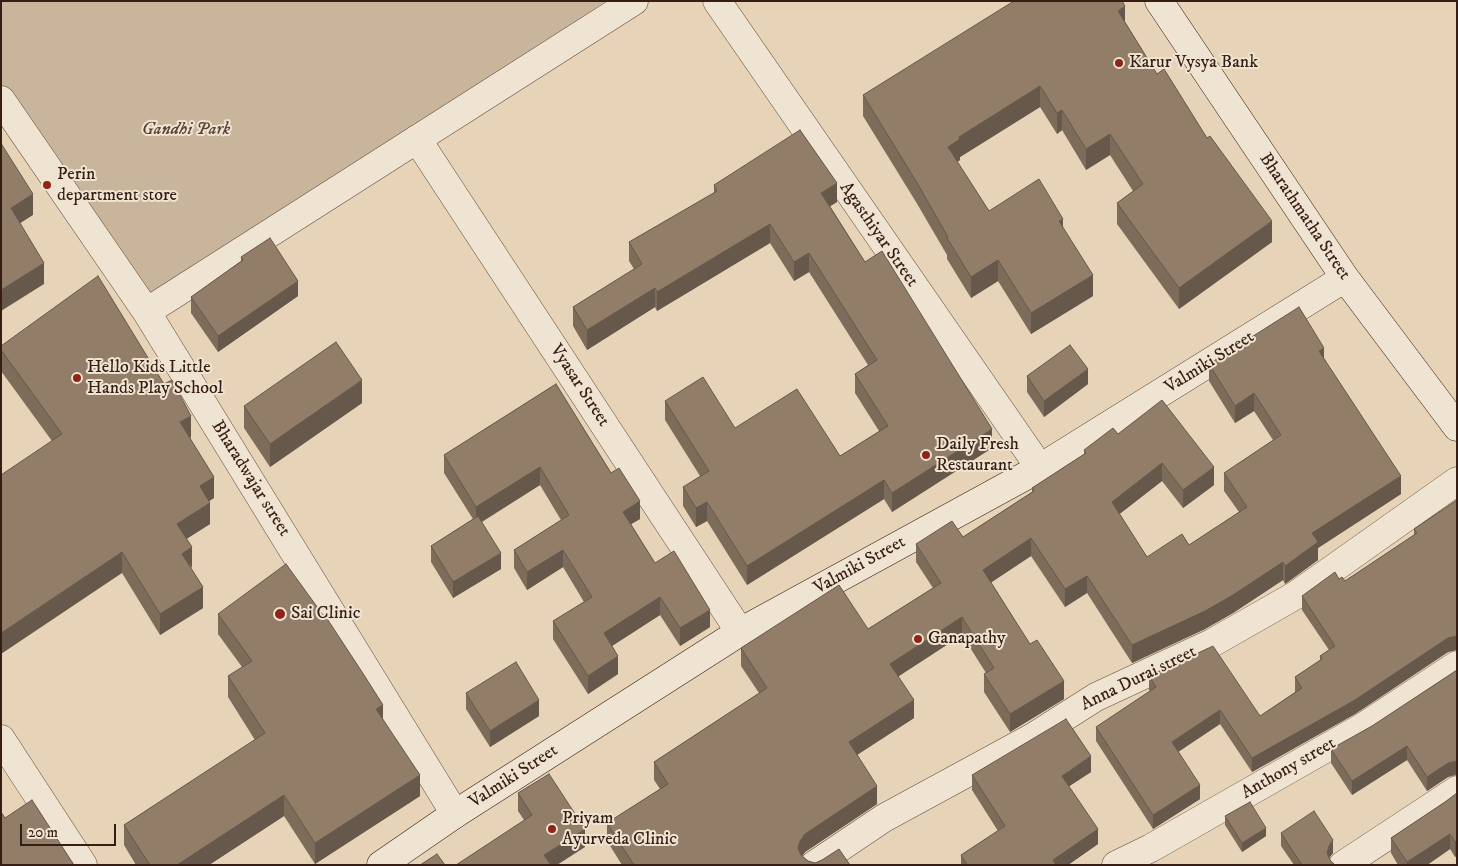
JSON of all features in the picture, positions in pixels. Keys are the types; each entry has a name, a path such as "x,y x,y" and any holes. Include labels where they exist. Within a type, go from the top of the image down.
{"street":[{"path":"146,310 154,307 418,140 634,1"},
{"name":"Agasthiyar Street","path":"717,1 1040,468"},
{"name":"Bharathmatha Street","path":"1158,1 1345,278 1457,427"},
{"name":"Bharadwajar street","path":"1,100 146,310 455,814"},
{"name":"Vyasar Street","path":"418,140 740,632"},
{"name":"Valmiki Street","path":"381,865 455,814 740,632 1040,468 1345,278"},
{"name":"Anna Durai street","path":"814,865 884,818 1033,737 1096,697 1212,643 1296,595 1457,481"},
{"name":"Anthony street","path":"1116,865 1151,848 1363,727 1457,665"},
{"path":"1,739 83,865"},
{"path":"1343,865 1457,790"}],"green space":[{"name":"Gandhi Park","path":"1,1 606,1 154,307 1,91"}],"building":[{"path":"1014,1 1122,1 1125,6 1118,11 1157,74 1164,69 1207,138 1210,136 1272,221 1179,288 1117,203 1143,184 1110,134 1086,149 1062,110 1057,113 1040,86 959,137 960,139 948,147 989,211 1039,179 1063,219 1059,221 1093,275 1031,313 998,260 971,277 916,181 863,95"},
{"path":"800,130 837,183 821,193 865,262 882,251 992,429 892,493 884,480 747,566 707,502 696,508 683,487 709,471 665,401 703,377 735,428 797,389 840,456 888,426 855,374 877,360 809,253 794,262 770,224 657,292 655,288 587,330 573,307 642,264 629,242 717,191 714,185"},
{"path":"1,146 33,194 11,208 44,263 1,290"},
{"path":"270,238 298,281 218,336 191,297 243,260 241,257"},
{"path":"98,276 164,384 172,380 191,416 180,422 214,477 200,486 210,503 177,524 192,547 182,554 203,587 160,614 122,552 1,633 1,475 62,434 1,350 1,346"},
{"path":"1299,307 1324,348 1319,351 1401,476 1312,533 1318,542 1285,566 1283,562 1205,611 1132,645 1087,576 1065,589 1031,538 983,570 1030,644 1037,640 1064,681 1010,714 984,674 994,668 962,617 890,664 914,700 849,742 877,786 805,834 798,848 801,855 808,861 815,863 839,849 850,865 634,865 607,823 668,784 654,762 767,688 741,648 839,585 868,629 941,583 916,544 952,521 963,537 1034,491 1032,488 1086,453 1084,450 1113,428 1118,434 1162,400 1214,467 1183,490 1162,463 1112,502 1147,557 1182,534 1189,545 1247,507 1224,473 1281,435 1254,393 1235,406 1209,364"},
{"path":"336,342 362,380 270,444 244,406"},
{"path":"1070,345 1088,369 1044,401 1027,376"},
{"path":"556,384 611,473 619,468 640,501 623,512 655,563 674,551 710,610 680,628 660,597 604,633 618,656 588,676 553,621 592,597 563,550 527,572 514,550 569,515 540,467 476,507 444,455"},
{"path":"1457,500 1457,636 1448,638 1355,700 1252,758 1220,710 1172,742 1200,785 1153,815 1096,727 1156,687 1149,676 1213,646 1260,716 1302,688 1295,677 1322,659 1320,656 1335,646 1302,596 1335,572 1339,579 1342,577 1345,581 1417,533 1414,529"},
{"path":"478,516 501,553 453,582 431,546"},
{"path":"286,564 324,614 364,675 383,705 376,709 420,775 315,843 284,795 177,865 150,865 124,825 265,733 228,676 252,661 218,614"},
{"path":"516,662 539,700 490,731 466,693"},
{"path":"1457,670 1457,761 1448,763 1427,777 1407,746 1352,781 1331,749 1372,726"},
{"path":"1066,719 1091,756 1062,776 1098,829 1053,860 1056,865 967,865 961,855 1005,826 972,775"},
{"path":"549,774 585,829 544,855 551,865 456,865 532,815 518,793"},
{"path":"1457,793 1457,840 1455,842 1450,834 1407,862 1391,838"},
{"path":"32,800 74,865 1,865 1,812 5,818"},
{"path":"1250,802 1266,828 1242,843 1225,816"},
{"path":"1314,811 1333,840 1327,853 1335,865 1302,865 1281,833"},
{"path":"437,854 445,865 420,865"}],"place":[{"name":"Karur Vysya Bank","path":"1119,63"},
{"name":"Perin department store","path":"47,185"},
{"name":"Hello Kids Little Hands Play School","path":"77,378"},
{"name":"Daily Fresh Restaurant","path":"926,455"},
{"name":"Sai Clinic","path":"280,614"},
{"name":"Ganapathy","path":"918,639"},
{"name":"Priyam Ayurveda Clinic","path":"552,829"}]}
